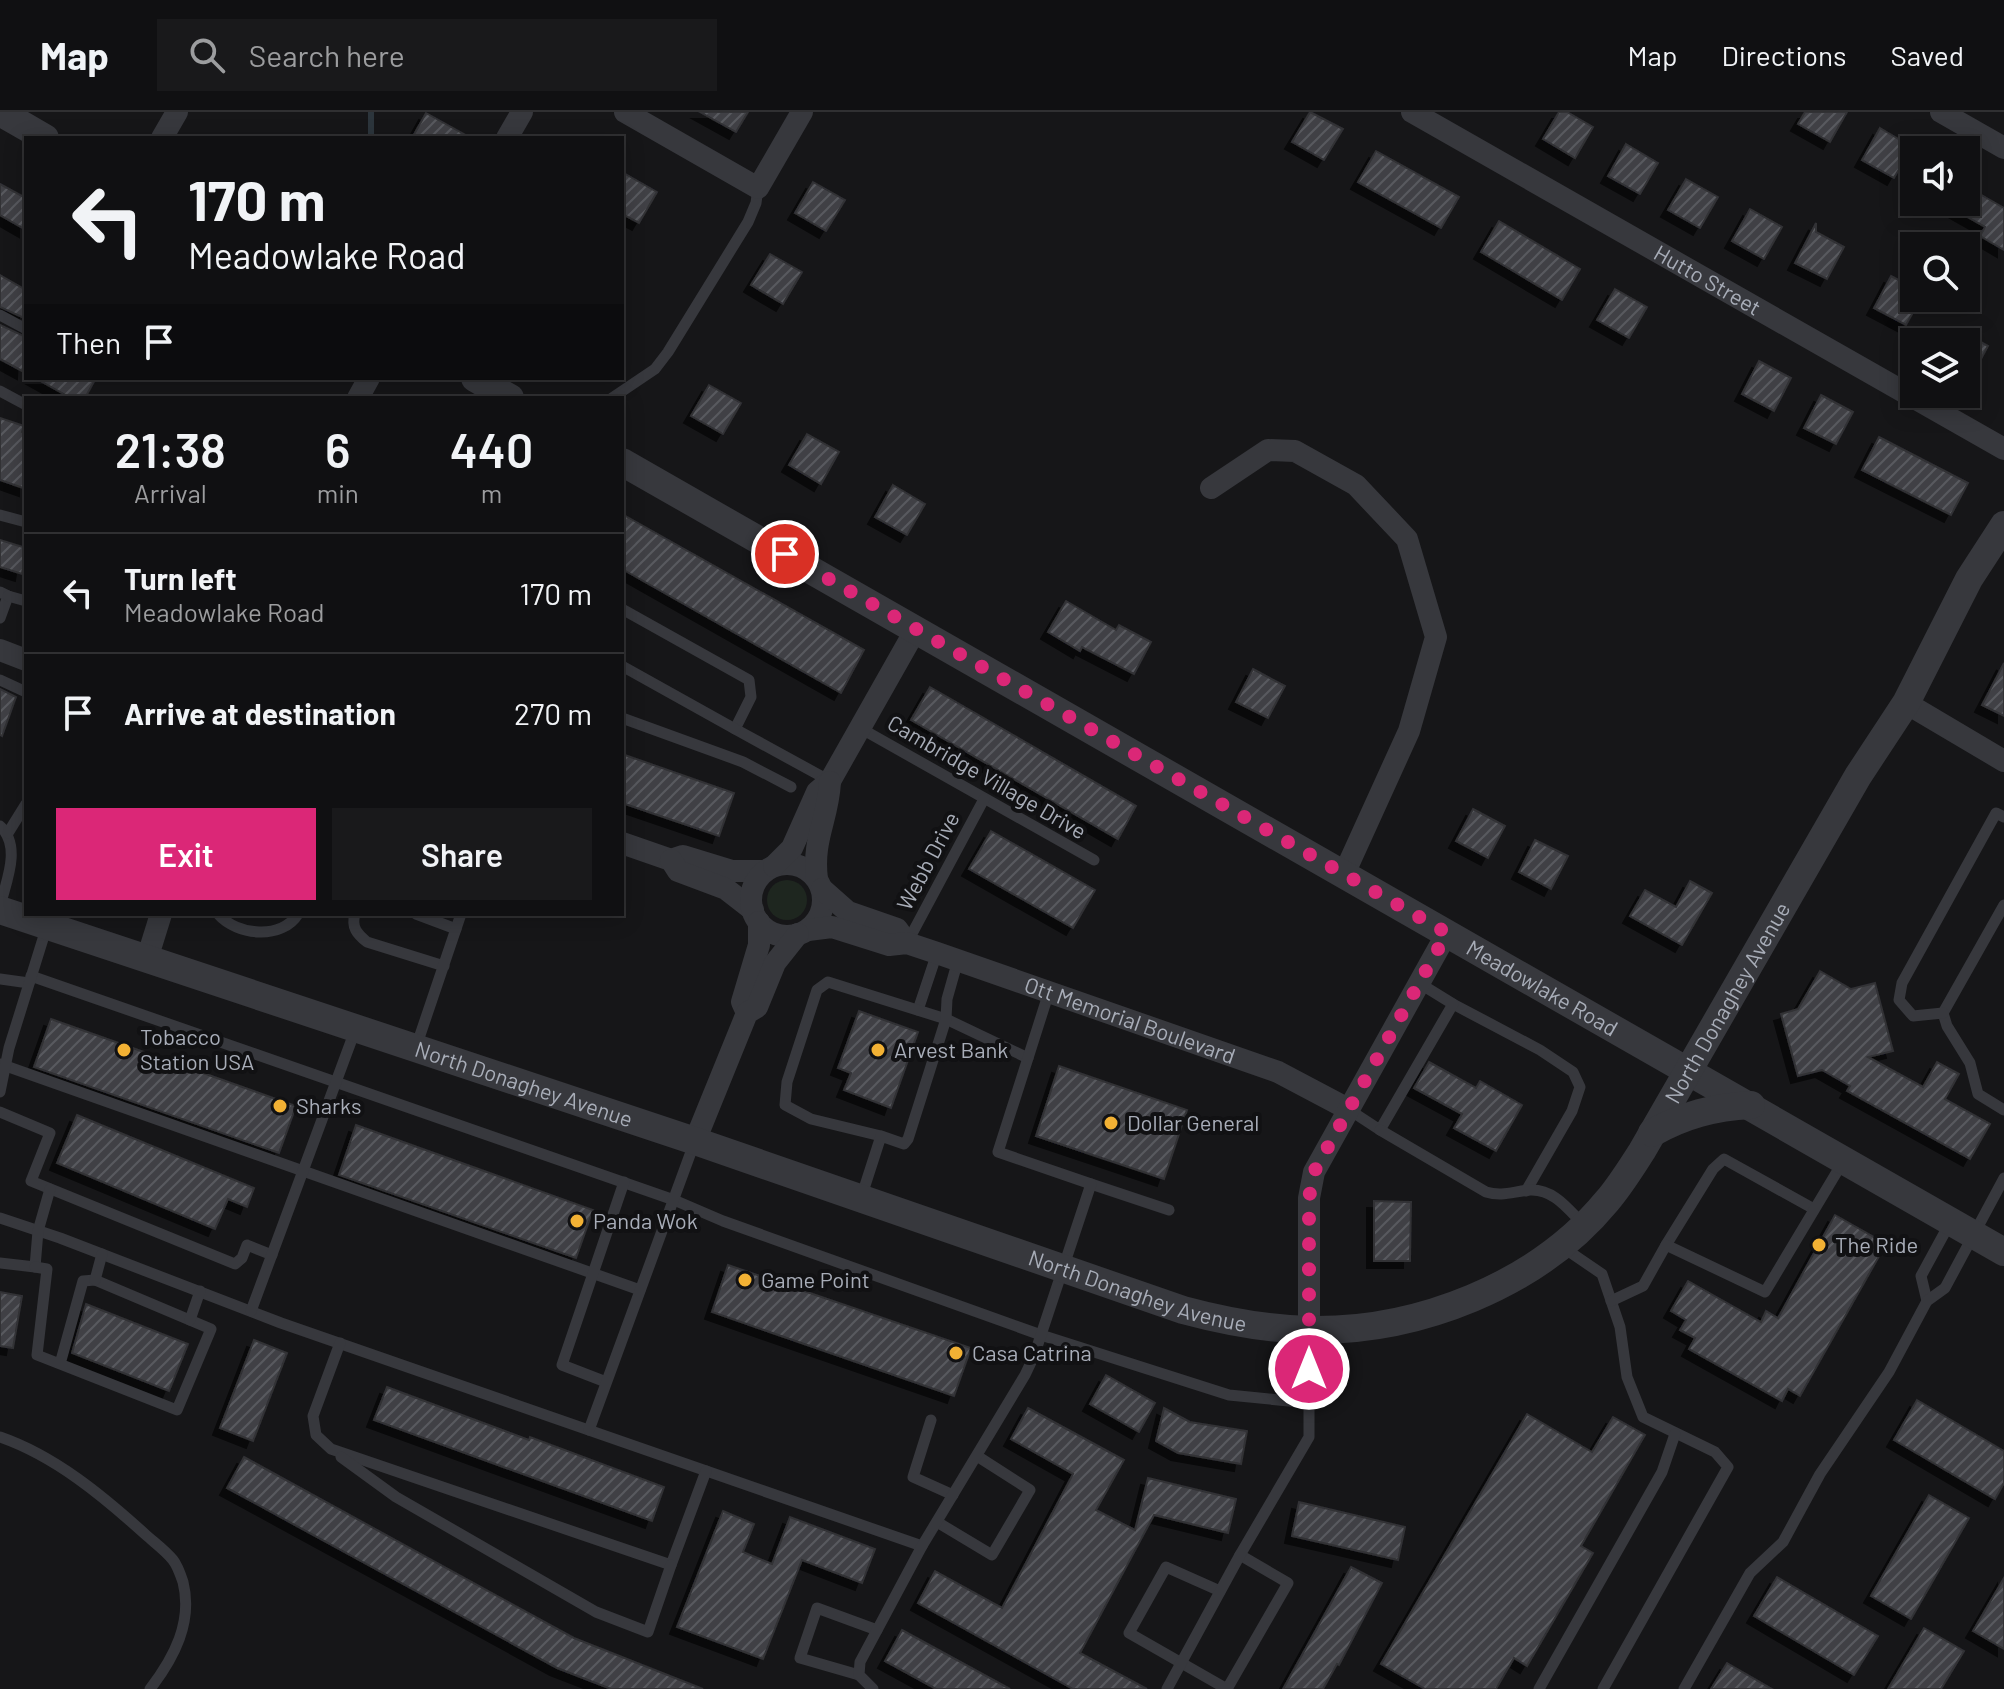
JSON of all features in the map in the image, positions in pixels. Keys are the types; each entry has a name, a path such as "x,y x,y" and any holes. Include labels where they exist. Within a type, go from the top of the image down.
{"street":[{"path":"0,112 42,136"},
{"path":"163,136 177,112"},
{"path":"508,136 522,112"},
{"path":"625,112 758,188 802,112"},
{"name":"Hutto Street","path":"1412,112 2004,449"},
{"path":"1941,112 2004,148"},
{"path":"478,380 506,396"},
{"path":"1211,488 1268,450 1295,451 1356,485 1407,539 1436,637 1409,731 1344,874"},
{"name":"Meadowlake Road","path":"624,463 1689,1069 2004,1252"},
{"name":"North Donaghey Avenue","path":"0,908 1227,1322 1309,1330 1355,1328 1418,1317 1468,1299 1518,1275 1560,1246 1606,1202 1652,1133 1858,776 1906,703 1969,579 2004,525"},
{"path":"747,1013 742,1002 759,945 753,889 792,848 817,792 830,781 916,629"},
{"path":"0,650 24,659"},
{"path":"1906,703 2004,761"},
{"path":"695,1141 747,1013 757,1007 781,952 821,913 824,899 814,852 829,797 830,781"},
{"path":"624,844 671,860 683,856 732,871 798,865 820,884"},
{"path":"671,860 678,871 726,889 774,933 787,936 803,932"},
{"name":"Ott Memorial Boulevard","path":"820,884 848,912 897,929 907,943"},
{"path":"147,959 160,916"},
{"name":"Ott Memorial Boulevard","path":"803,932 832,927 889,945 907,943 1278,1072 1348,1109"},
{"path":"1309,1330 1309,1198 1314,1172 1447,933"},
{"path":"1652,1133 1701,1111 1751,1105"}],"lane":[{"path":"615,396 655,369 668,352 748,222 758,188"},
{"path":"0,315 24,328"},
{"path":"0,391 24,404"},
{"path":"0,515 24,521"},
{"path":"0,618 4,594 24,600"},
{"path":"624,610 749,680 751,697 735,729"},
{"path":"624,667 830,781"},
{"path":"0,680 24,691"},
{"path":"624,719 743,762 791,787"},
{"name":"Cambridge Village Drive","path":"860,728 1094,860"},
{"name":"Webb Drive","path":"907,943 984,799"},
{"path":"0,908 12,854 4,830 24,806"},
{"path":"1943,1013 1913,1016 1899,1000 1902,983 1996,813 2004,817"},
{"path":"2004,905 1943,1013 1947,1026 1970,1063 1978,1094 2004,1110"},
{"path":"220,916 261,932 276,932 287,927 296,916"},
{"path":"354,916 352,921 357,934 367,942 444,966"},
{"path":"421,916 456,929"},
{"path":"416,1048 460,916"},
{"path":"0,1092 3,1065 47,926"},
{"path":"918,1010 948,957"},
{"path":"948,957 946,1019 904,1144 811,1119 785,1105 787,1082 817,990 828,982 946,1019 1028,1058"},
{"path":"0,979 30,980 337,1081 674,1200 723,1221 1041,1335 1229,1395 1309,1403"},
{"path":"1419,983 1540,1050 1573,1072 1580,1087 1572,1111 1526,1191"},
{"path":"1049,992 998,1152 1169,1210"},
{"path":"1380,1130 1453,1004"},
{"path":"251,1311 356,1028"},
{"path":"3,1065 640,1290"},
{"path":"1348,1109 1486,1192 1508,1195 1526,1191 1549,1193 1583,1224"},
{"path":"0,1112 50,1133 31,1181 235,1264 242,1258 247,1245 272,1255"},
{"path":"861,1198 881,1136"},
{"path":"589,1430 695,1141"},
{"path":"1611,1301 1643,1286 1713,1169 1724,1159 1814,1209"},
{"path":"1666,1245 1765,1292 1844,1159"},
{"path":"1927,1301 1921,1276 2004,1178"},
{"path":"606,1382 562,1365 624,1182"},
{"path":"859,1675 860,1662 922,1546 1025,1375 1091,1184"},
{"path":"35,1267 38,1231 50,1189"},
{"path":"0,1218 340,1343 922,1546"},
{"path":"1684,1689 1750,1573 1783,1542 1820,1474 1889,1372 1927,1301 1945,1288 1962,1227"},
{"path":"1560,1246 1602,1274 1620,1327 1627,1377 1643,1417 1715,1452 1728,1467 1603,1689"},
{"path":"95,1280 102,1254"},
{"path":"0,1263 47,1269 37,1355 177,1410 211,1329 95,1280 83,1281 60,1364"},
{"path":"190,1320 200,1291"},
{"path":"1167,1689 1309,1437 1309,1330"},
{"path":"340,1343 313,1416 316,1435 396,1497 596,1612 648,1632 706,1471"},
{"path":"931,1420 913,1477 953,1495"},
{"path":"1539,1689 1662,1472 1675,1434"},
{"path":"0,1437 18,1443 85,1483 174,1560 186,1603 184,1625 177,1649 150,1689"},
{"path":"331,1449 671,1565"},
{"path":"937,1522 992,1555 1030,1490 977,1456"},
{"path":"1220,1591 1166,1567 1129,1633 1227,1689 1288,1583 1240,1555"},
{"path":"873,1689 859,1675 800,1658 817,1608 877,1630"}],"shaded area":[{"path":"787,880 801,886 807,900 801,914 787,920 773,914 767,900 773,886"}],"building":[{"path":"700,112 748,112 736,132"},
{"path":"1310,112 1343,129 1324,160 1292,142"},
{"path":"1559,112 1567,112 1593,127 1575,158 1543,139"},
{"path":"1805,112 1847,112 1830,142 1798,124"},
{"path":"426,113 467,136 413,136"},
{"path":"1880,128 1900,140 1900,168 1894,178 1862,160"},
{"path":"1626,144 1658,163 1640,194 1608,176"},
{"path":"1376,151 1459,197 1441,228 1358,182"},
{"path":"624,173 657,192 639,223 624,215"},
{"path":"1686,179 1718,197 1700,228 1668,210"},
{"path":"813,182 845,200 826,231 795,213"},
{"path":"0,184 24,197 24,229 0,215"},
{"path":"1980,194 2004,208 2004,250 1980,236 1985,227 1966,216 1980,216"},
{"path":"1750,209 1782,227 1764,259 1732,241"},
{"path":"1499,221 1580,269 1562,300 1481,252"},
{"path":"1816,223 1816,232 1844,247 1827,279 1795,263"},
{"path":"770,254 802,272 783,304 751,285"},
{"path":"0,275 24,289 24,318 0,307"},
{"path":"1891,276 1900,281 1900,312 1913,312 1906,325 1874,308"},
{"path":"1615,289 1647,307 1629,338 1597,320"},
{"path":"0,325 24,336 24,372 0,359"},
{"path":"1980,342 1988,346 1980,361"},
{"path":"1759,361 1791,378 1774,411 1742,394"},
{"path":"39,380 95,380 86,396 67,396"},
{"path":"709,385 741,403 723,434 691,416"},
{"path":"1821,395 1853,412 1836,444 1804,428"},
{"path":"0,418 24,426 24,488 0,480"},
{"path":"807,434 839,452 821,484 789,465"},
{"path":"1879,437 1968,483 1951,515 1862,470"},
{"path":"893,485 925,504 907,535 875,517"},
{"path":"624,515 864,650 841,693 624,570"},
{"path":"0,540 24,547 22,574 0,567"},
{"path":"1066,601 1116,630 1119,625 1151,642 1134,674 1082,647 1080,651 1048,632"},
{"path":"2004,663 2004,716 1982,705"},
{"path":"1253,669 1285,686 1268,718 1236,702"},
{"path":"930,687 1136,806 1118,839 911,720"},
{"path":"0,689 16,697 2,736 0,735"},
{"path":"624,755 734,793 719,836 624,804"},
{"path":"1473,809 1505,826 1488,858 1456,841"},
{"path":"991,831 1095,890 1073,928 969,869"},
{"path":"1535,840 1568,856 1551,889 1519,872"},
{"path":"1690,881 1712,893 1682,945 1630,916 1645,890 1676,907"},
{"path":"1820,971 1851,989 1875,983 1893,1051 1868,1057 1923,1087 1937,1062 1959,1074 1945,1099 1990,1124 1970,1159 1847,1091 1850,1086 1822,1070 1798,1076 1781,1014 1798,1009"},
{"name":"Arvest Bank","path":"859,1011 918,1032 891,1108 844,1090 851,1073 838,1068"},
{"path":"51,1019 296,1106 279,1153 34,1067"},
{"path":"1429,1062 1476,1088 1480,1081 1522,1105 1496,1151 1454,1128 1462,1114 1414,1088"},
{"name":"Dollar General","path":"1059,1066 1187,1110 1164,1179 1036,1136"},
{"path":"77,1115 254,1188 247,1207 228,1199 215,1229 57,1163"},
{"path":"356,1125 593,1210 576,1258 339,1175"},
{"path":"1374,1201 1411,1202 1410,1261 1374,1261"},
{"path":"1835,1215 1886,1244 1800,1396 1788,1389 1782,1401 1689,1349 1695,1338 1680,1330 1686,1320 1671,1311 1688,1281 1761,1322 1766,1311 1778,1318"},
{"path":"728,1265 971,1348 954,1396 712,1312"},
{"path":"0,1292 22,1296 13,1348 0,1346"},
{"path":"86,1304 188,1344 169,1391 72,1353"},
{"path":"254,1340 287,1353 253,1441 220,1428"},
{"path":"1106,1375 1155,1403 1139,1432 1090,1404"},
{"path":"387,1387 664,1487 652,1521 374,1420"},
{"path":"1917,1400 2004,1451 2004,1483 1995,1499 1894,1440"},
{"path":"1028,1408 1124,1460 1096,1510 1135,1530 1148,1478 1236,1499 1228,1533 1154,1515 1080,1653 1147,1689 1073,1689 918,1603 935,1571 1002,1608 1073,1474 1011,1439"},
{"path":"1164,1408 1190,1422 1247,1431 1241,1464 1178,1453 1156,1441"},
{"path":"1527,1414 1592,1452 1613,1417 1645,1435 1581,1546 1593,1553 1527,1666 1514,1658 1496,1689 1425,1689 1381,1664"},
{"path":"244,1457 574,1638 703,1689 611,1689 557,1668 227,1488"},
{"path":"1929,1495 1969,1518 1911,1619 1871,1596"},
{"path":"1299,1502 1405,1527 1398,1560 1292,1536"},
{"path":"723,1511 754,1524 743,1552 772,1564 790,1517 875,1549 862,1583 802,1560 763,1659 677,1627"},
{"path":"1351,1567 1382,1583 1339,1665 1323,1689 1283,1689"},
{"path":"1777,1577 1878,1636 1854,1675 1754,1616"},
{"path":"2004,1578 2004,1649 1973,1631"},
{"path":"1924,1628 1964,1651 1941,1689 1888,1689"},
{"path":"902,1630 1010,1689 936,1689 885,1661"},
{"path":"1727,1663 1772,1689 1711,1689"}],"waterway":[{"path":"371,112 371,136"}],"place":[{"name":"Tobacco Station USA","path":"124,1050"},
{"name":"Arvest Bank","path":"878,1050"},
{"name":"Sharks","path":"280,1106"},
{"name":"Dollar General","path":"1111,1123"},
{"name":"Panda Wok","path":"577,1221"},
{"name":"The Ride","path":"1819,1245"},
{"name":"Game Point","path":"745,1280"},
{"name":"Casa Catrina","path":"956,1353"}],"route":[{"path":"785,554 1447,933 1314,1172 1309,1198 1309,1369"}]}
